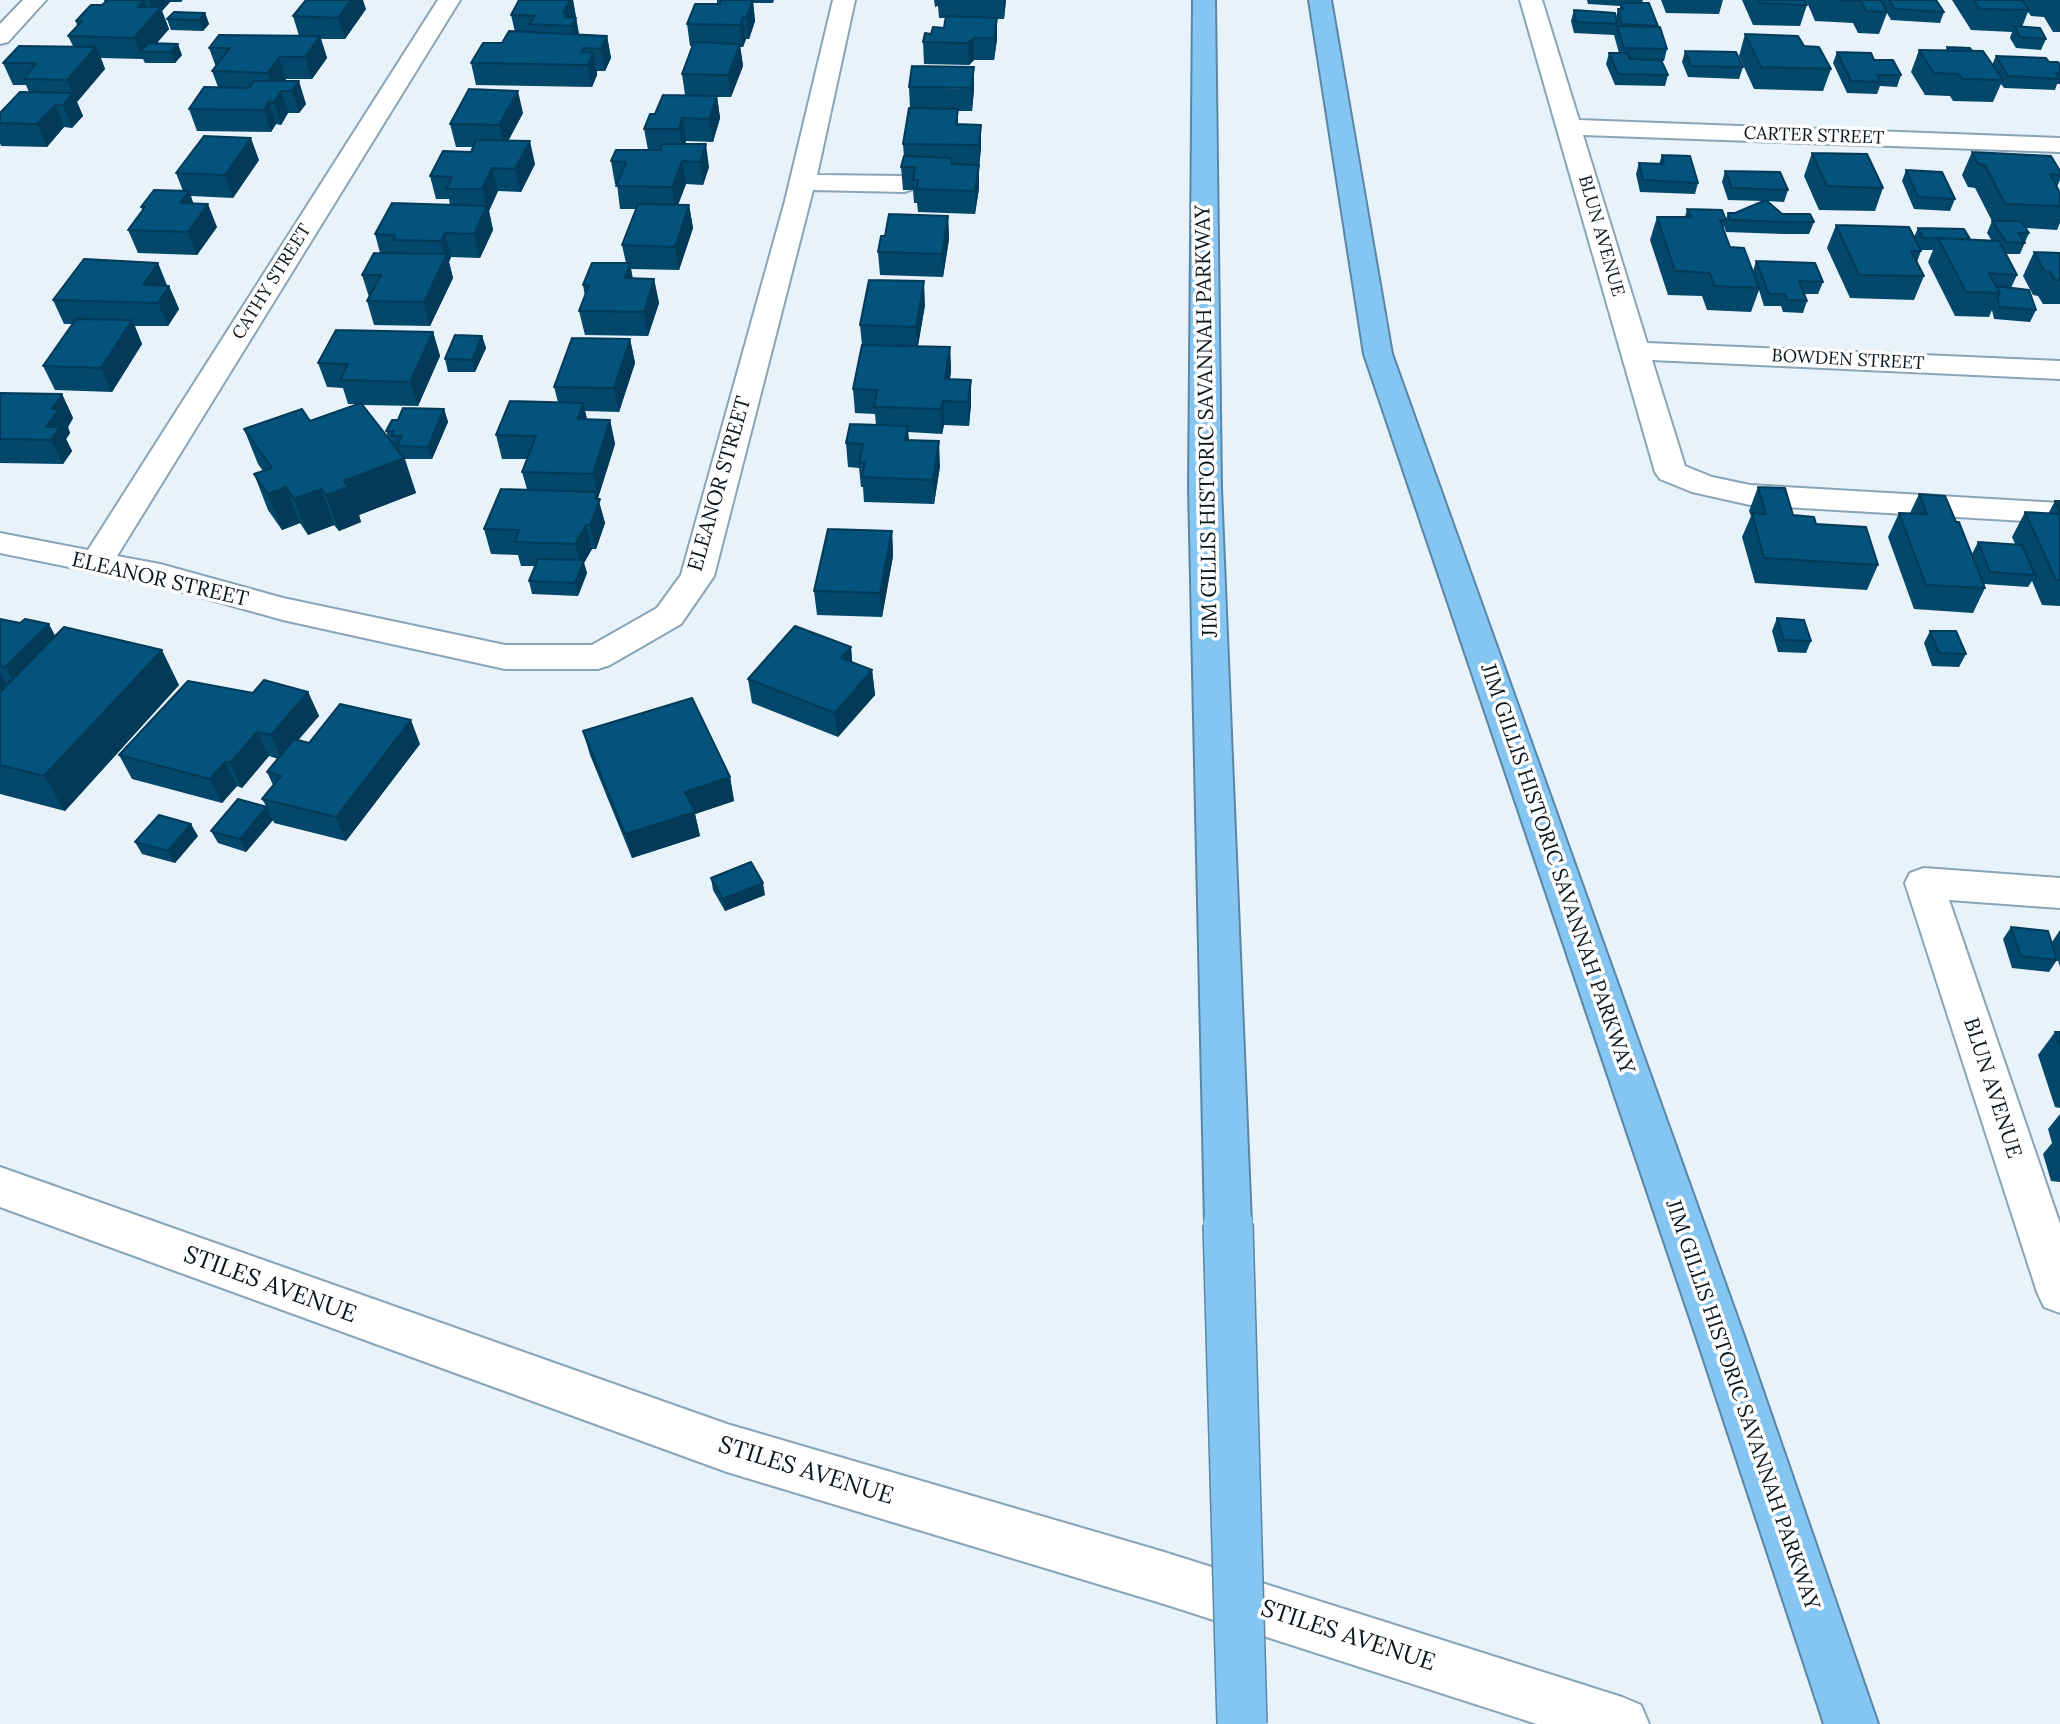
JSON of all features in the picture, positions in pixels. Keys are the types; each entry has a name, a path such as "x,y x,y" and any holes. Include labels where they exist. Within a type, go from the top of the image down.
{"highway":[{"name":"JIM GILLIS HISTORIC SAVANNAH PARKWAY","path":"1204,0 1205,488 1242,1724"},
{"name":"JIM GILLIS HISTORIC SAVANNAH PARKWAY","path":"1320,0 1378,354 1720,1336 1850,1724"}],"street":[{"path":"0,37 35,0"},
{"name":"CATHY STREET","path":"96,564 449,0"},
{"name":"ELEANOR STREET","path":"0,543 160,575 283,610 505,657 598,657 669,616 697,576 804,171 844,0"},
{"name":"BLUN AVENUE","path":"1531,0 1671,472 1703,485 1750,495 2060,513"},
{"name":"CARTER STREET","path":"1569,127 2060,145"},
{"path":"804,171 904,173"},
{"name":"BOWDEN STREET","path":"1635,351 2060,370"},
{"name":"BLUN AVENUE","path":"2060,893 1924,883 2060,1293"},
{"name":"STILES AVENUE","path":"0,1187 727,1448 1164,1578 1622,1724"}],"building":[{"path":"108,0 144,0 138,7 161,7 134,38 68,36 82,21 76,21 91,5 102,5"},
{"path":"306,0 351,0 338,18 293,16"},
{"path":"519,0 570,0 563,13 567,13 564,17 576,18 572,26 529,24 535,16 511,15"},
{"path":"721,0 753,0 740,25 687,24 695,4 720,4"},
{"path":"1758,0 1805,0 1807,5 1759,3"},
{"path":"1838,0 1881,0 1887,12 1866,11 1861,1"},
{"path":"1889,0 1936,0 1944,12 1895,9"},
{"path":"1974,0 2022,0 2029,10 1979,9"},
{"path":"1621,3 1649,3 1658,26 1622,24 1618,9 1623,9"},
{"path":"1574,10 1615,13 1617,24 1576,22"},
{"path":"174,12 205,13 199,20 167,19"},
{"path":"946,16 997,18 994,38 974,38 968,43 923,42 925,33 931,34 933,27 944,28"},
{"path":"1617,26 1660,27 1667,49 1624,48"},
{"path":"2014,26 2040,28 2046,39 2020,37"},
{"path":"509,31 607,36 601,49 583,48 582,52 593,53 588,65 471,63 483,43 502,43"},
{"path":"1745,34 1798,36 1804,46 1819,47 1831,69 1761,67"},
{"path":"219,35 320,36 305,57 279,57 268,73 212,71 230,48 209,48"},
{"path":"694,42 740,44 728,75 682,74"},
{"path":"148,43 178,44 171,52 140,52"},
{"path":"19,46 96,47 67,80 24,79 36,63 3,63"},
{"path":"1947,47 1970,48 1972,51 1949,51"},
{"path":"1919,50 1983,51 2003,80 1962,79 1959,74 1934,73"},
{"path":"1685,51 1736,52 1743,67 1691,66"},
{"path":"1837,52 1871,53 1874,60 1893,60 1901,75 1877,75 1881,82 1851,81"},
{"path":"1609,53 1627,53 1630,59 1661,60 1668,75 1618,74"},
{"path":"1996,56 2046,58 2049,62 2058,62 2060,73 2056,73 2060,79 2008,76"},
{"path":"912,66 974,67 971,88 909,87"},
{"path":"254,81 299,81 292,91 281,91 274,102 269,102 264,110 189,109 204,87 249,88"},
{"path":"469,89 518,91 499,125 450,124"},
{"path":"20,92 73,93 63,105 55,105 37,124 0,123 0,113"},
{"path":"663,95 717,96 709,119 682,118 679,129 644,129 650,114 655,114"},
{"path":"909,108 958,109 956,124 981,125 979,145 903,144"},
{"path":"204,136 251,138 225,175 176,173"},
{"path":"476,140 530,141 515,169 492,168 482,189 446,189 452,177 430,176 443,151 471,152"},
{"path":"662,144 706,144 700,162 682,161 672,187 616,186 626,162 611,161 616,150 660,150"},
{"path":"1972,152 2051,156 2060,171 2060,175 2050,174 2060,193 2060,206 2005,204 1985,165 1978,164"},
{"path":"1812,153 1867,154 1883,188 1827,186"},
{"path":"1662,155 1690,156 1698,183 1643,180 1639,163 1664,164"},
{"path":"904,156 952,158 951,164 979,165 975,191 917,189 918,180 913,180 915,167 901,167"},
{"path":"1906,170 1942,172 1955,199 1918,197"},
{"path":"1725,171 1780,172 1788,190 1732,188"},
{"path":"154,190 189,191 180,203 208,204 188,232 128,230"},
{"path":"1766,200 1782,214 1810,214 1814,222 1730,220 1728,213 1735,213"},
{"path":"392,203 487,206 474,234 445,233 441,241 393,240 395,235 375,234"},
{"path":"638,204 689,205 675,247 622,245"},
{"path":"1687,209 1722,210 1726,220 1720,220 1730,247 1744,248 1759,288 1714,286 1710,273 1675,271 1657,217 1691,217"},
{"path":"889,214 948,216 942,254 878,252 881,236 885,236"},
{"path":"1992,221 2021,221 2029,233 2018,233 2025,243 2006,242"},
{"path":"1836,225 1909,227 1921,251 1911,251 1924,276 1859,275"},
{"path":"1918,228 1964,229 1970,239 1923,238"},
{"path":"1938,238 1999,241 2017,275 1989,273 2000,293 1966,292"},
{"path":"2034,252 2060,253 2060,280 2055,280 2050,272 2045,272"},
{"path":"374,253 447,254 424,302 367,301 381,275 362,275"},
{"path":"84,259 158,263 143,285 169,286 158,303 53,300"},
{"path":"1756,261 1815,263 1823,282 1799,281 1807,301 1787,300 1785,294 1769,294"},
{"path":"592,263 630,263 625,278 654,279 644,312 579,311 589,285 583,285"},
{"path":"869,280 924,281 916,327 860,325"},
{"path":"1996,286 2029,290 2036,310 2000,307 1997,298 2000,293"},
{"path":"76,319 132,320 101,368 43,366"},
{"path":"336,330 433,332 410,382 340,380 348,364 318,363"},
{"path":"455,335 482,336 472,360 445,359"},
{"path":"572,338 630,339 614,388 554,387"},
{"path":"862,345 950,347 945,379 971,380 968,402 943,401 941,409 874,407 877,390 853,389"},
{"path":"0,393 62,394 52,409 59,409 46,427 60,427 51,440 0,439"},
{"path":"510,401 583,403 578,419 610,420 593,474 522,472 536,436 496,435"},
{"path":"361,403 404,458 344,481 348,487 326,495 321,489 294,499 286,487 268,494 254,474 272,468 244,429 302,409 310,421"},
{"path":"403,408 444,409 428,447 397,446 402,436 391,436 394,431 386,431 392,420 398,420"},
{"path":"850,424 908,426 905,440 939,441 933,480 862,477 865,462 859,463 863,444 846,443"},
{"path":"1758,487 1785,488 1793,515 1814,517 1816,524 1866,527 1878,565 1764,558 1752,513 1766,514"},
{"path":"501,489 597,492 595,499 600,499 590,525 586,525 575,544 515,542 519,530 484,529"},
{"path":"1919,494 1945,496 1956,522 1959,522 1985,588 1926,585 1899,513 1927,514"},
{"path":"2025,512 2060,514 2060,580 2056,580"},
{"path":"828,529 892,531 880,593 814,591"},
{"path":"1978,542 2022,545 2035,575 1990,572"},
{"path":"538,559 584,560 575,583 529,581"},
{"path":"1777,618 1804,620 1811,641 1784,640"},
{"path":"0,619 20,623 25,619 49,624 5,667 0,666"},
{"path":"795,626 851,647 841,658 872,670 835,713 748,679"},
{"path":"64,627 162,650 44,776 0,765 0,692"},
{"path":"1930,631 1956,631 1966,654 1939,653"},
{"path":"264,680 308,692 271,735 257,732 230,763 225,762 210,779 119,755 188,681 253,693"},
{"path":"692,698 730,777 685,792 695,812 625,834 583,731"},
{"path":"340,704 411,720 336,817 262,799 281,776 267,772 294,739 309,743"},
{"path":"238,799 267,807 240,839 211,831"},
{"path":"159,815 191,824 168,851 135,842"},
{"path":"751,862 763,883 723,899 711,878"},
{"path":"2011,927 2048,931 2057,960 2021,956"},
{"path":"2055,1032 2060,1032 2060,1045"}]}
